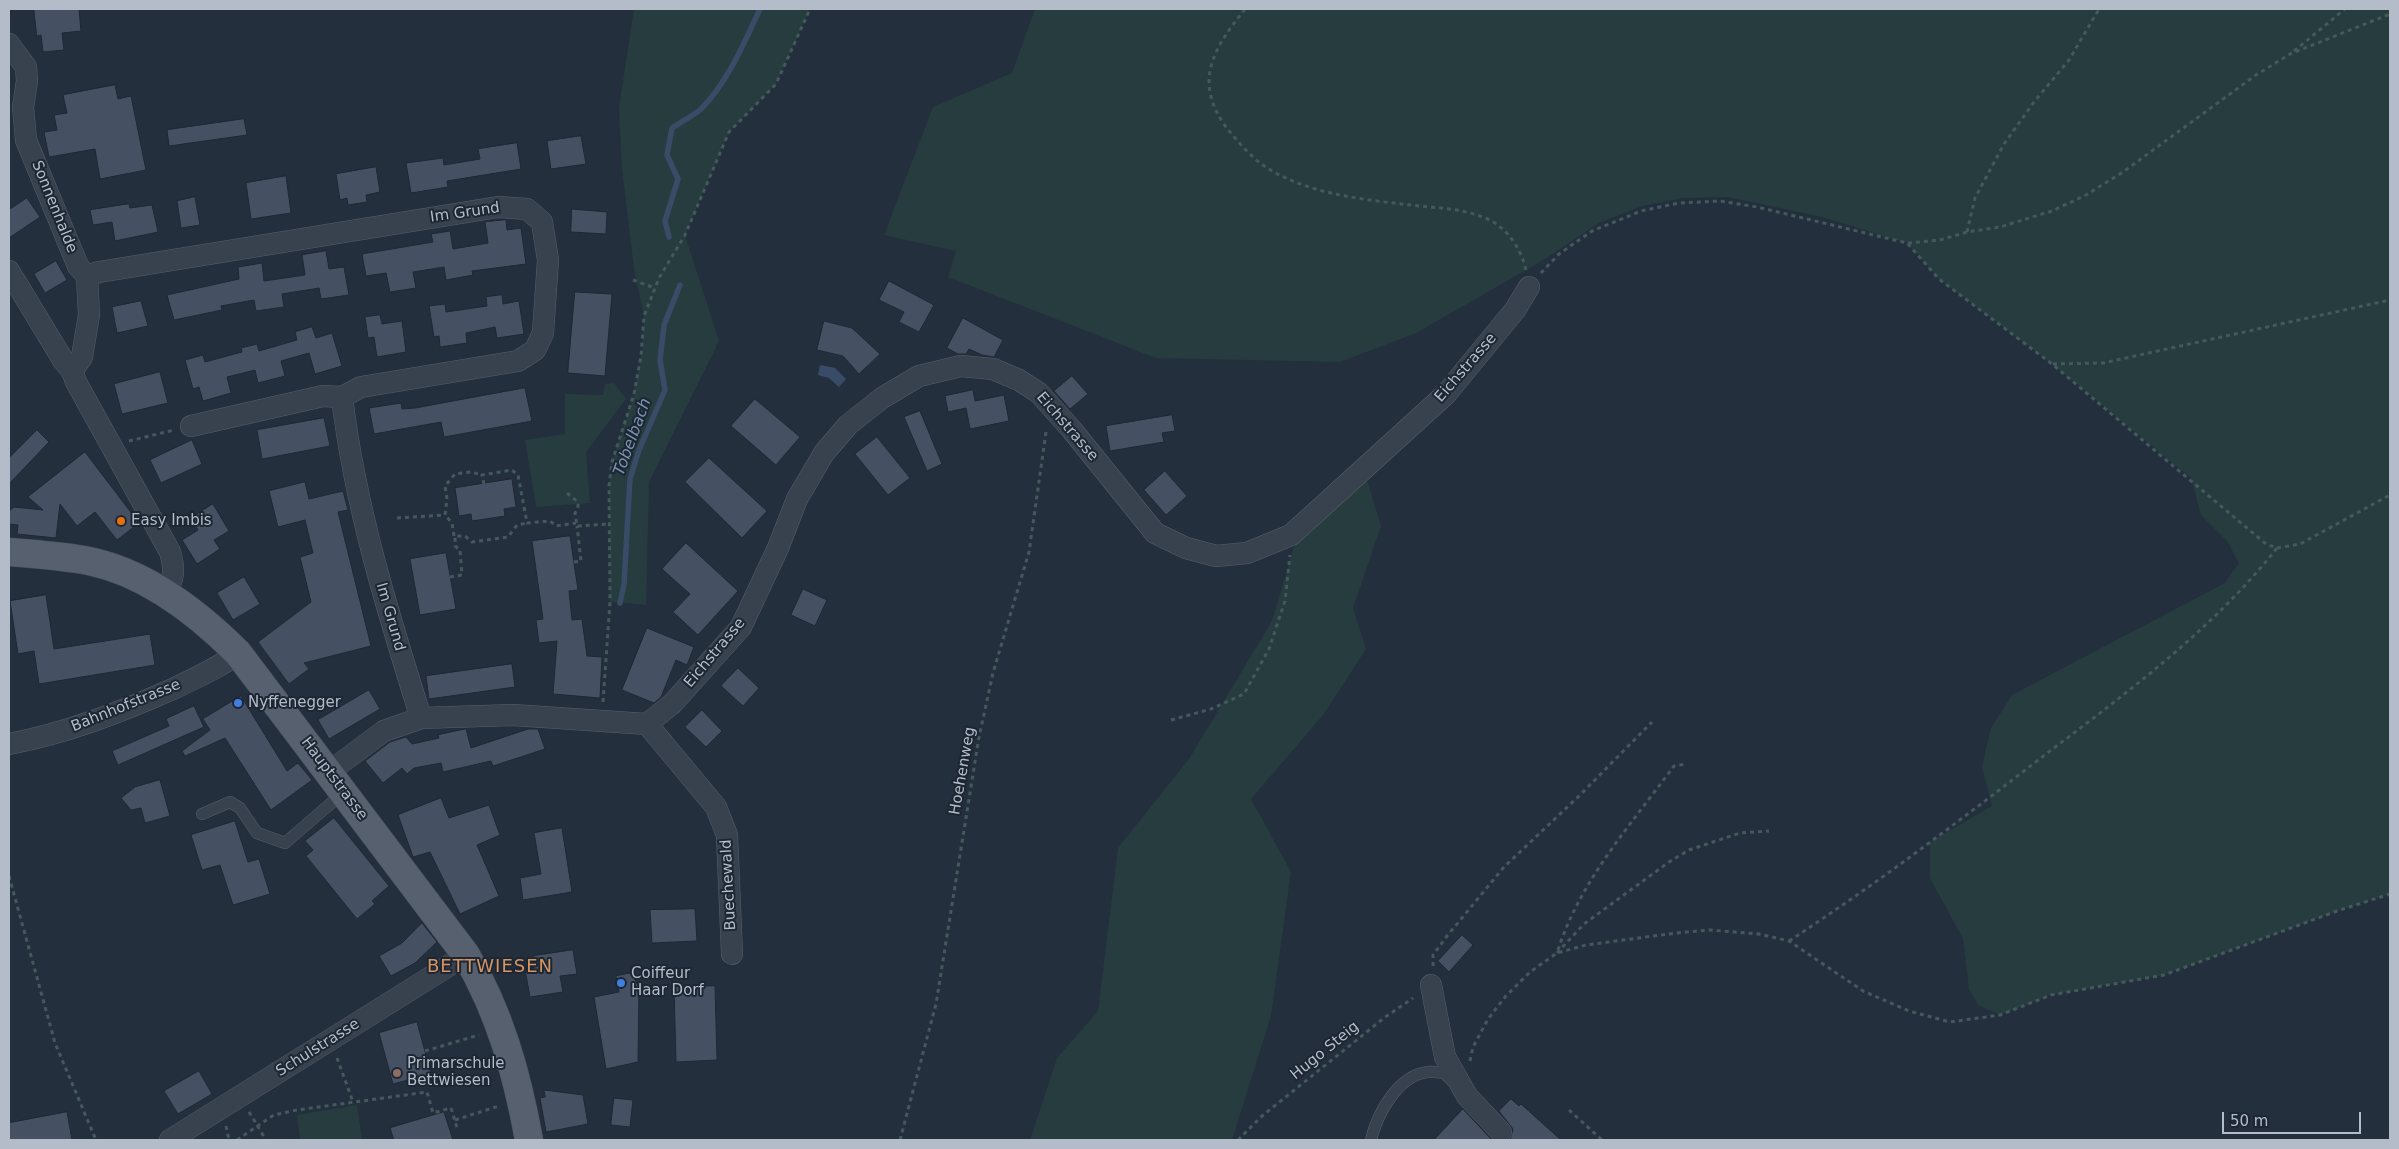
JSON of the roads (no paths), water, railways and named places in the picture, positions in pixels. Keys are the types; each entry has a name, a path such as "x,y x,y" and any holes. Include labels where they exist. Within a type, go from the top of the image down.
{"main road":[{"name":"Hauptstrasse","path":"9,552 90,561 113,568 166,594 213,628 238,653 466,955 493,1006 509,1049 529,1140"}],"street":[{"name":"Sonnenhalde","path":"9,44 26,67 27,81 23,107 26,140 75,258 87,276 89,315 82,357 72,370"},
{"name":"Im Grund","path":"87,276 99,272 498,206 527,209 542,222 548,260 544,333 535,350 518,360 361,387 342,397 323,396 191,426"},
{"path":"9,271 63,360 72,370 76,382 170,552 175,569 173,580 166,594"},
{"name":"Eichstrasse","path":"647,724 672,704 741,627 778,548 797,499 824,454 848,425 882,398 919,376 962,366 993,369 1019,380 1039,393 1072,430 1145,524 1162,538 1186,548 1216,556 1246,553 1291,534 1446,394 1515,310 1529,287"},
{"name":"Im Grund","path":"342,397 345,427 371,548 421,718"},
{"name":"Bahnhofstrasse","path":"9,744 68,730 122,711 210,671 238,653"},
{"path":"336,782 384,731 421,718 565,717 602,722 647,724"},
{"name":"Buechewald","path":"647,724 716,807 727,835 732,954"},
{"name":"Schulstrasse","path":"170,1140 466,955"},
{"path":"1431,986 1444,1057 1467,1096 1501,1132"}],"lane":[{"path":"202,814 230,802 240,808 257,833 285,843 336,782"},
{"path":"1371,1140 1374,1127 1387,1099 1414,1077 1428,1072 1444,1073 1467,1096"}],"water":[{"path":"820,365 835,368 846,379 839,387 829,378 818,375"}],"waterway":[{"name":"Tobelbach","path":"669,237 665,221 678,179 667,155 672,128 691,117 711,98 735,62 760,9"},
{"name":"Tobelbach","path":"620,603 624,584 630,479 639,450 665,390 660,360 664,325 680,285"}],"place":[{"name":"Easy Imbis","path":"121,521"},
{"name":"Nyffenegger","path":"238,703"},
{"name":"Coiffeur Haar Dorf","path":"621,983"},
{"name":"Primarschule Bettwiesen","path":"397,1073"}],"district":[{"name":"BETTWIESEN","path":"490,967"}]}
